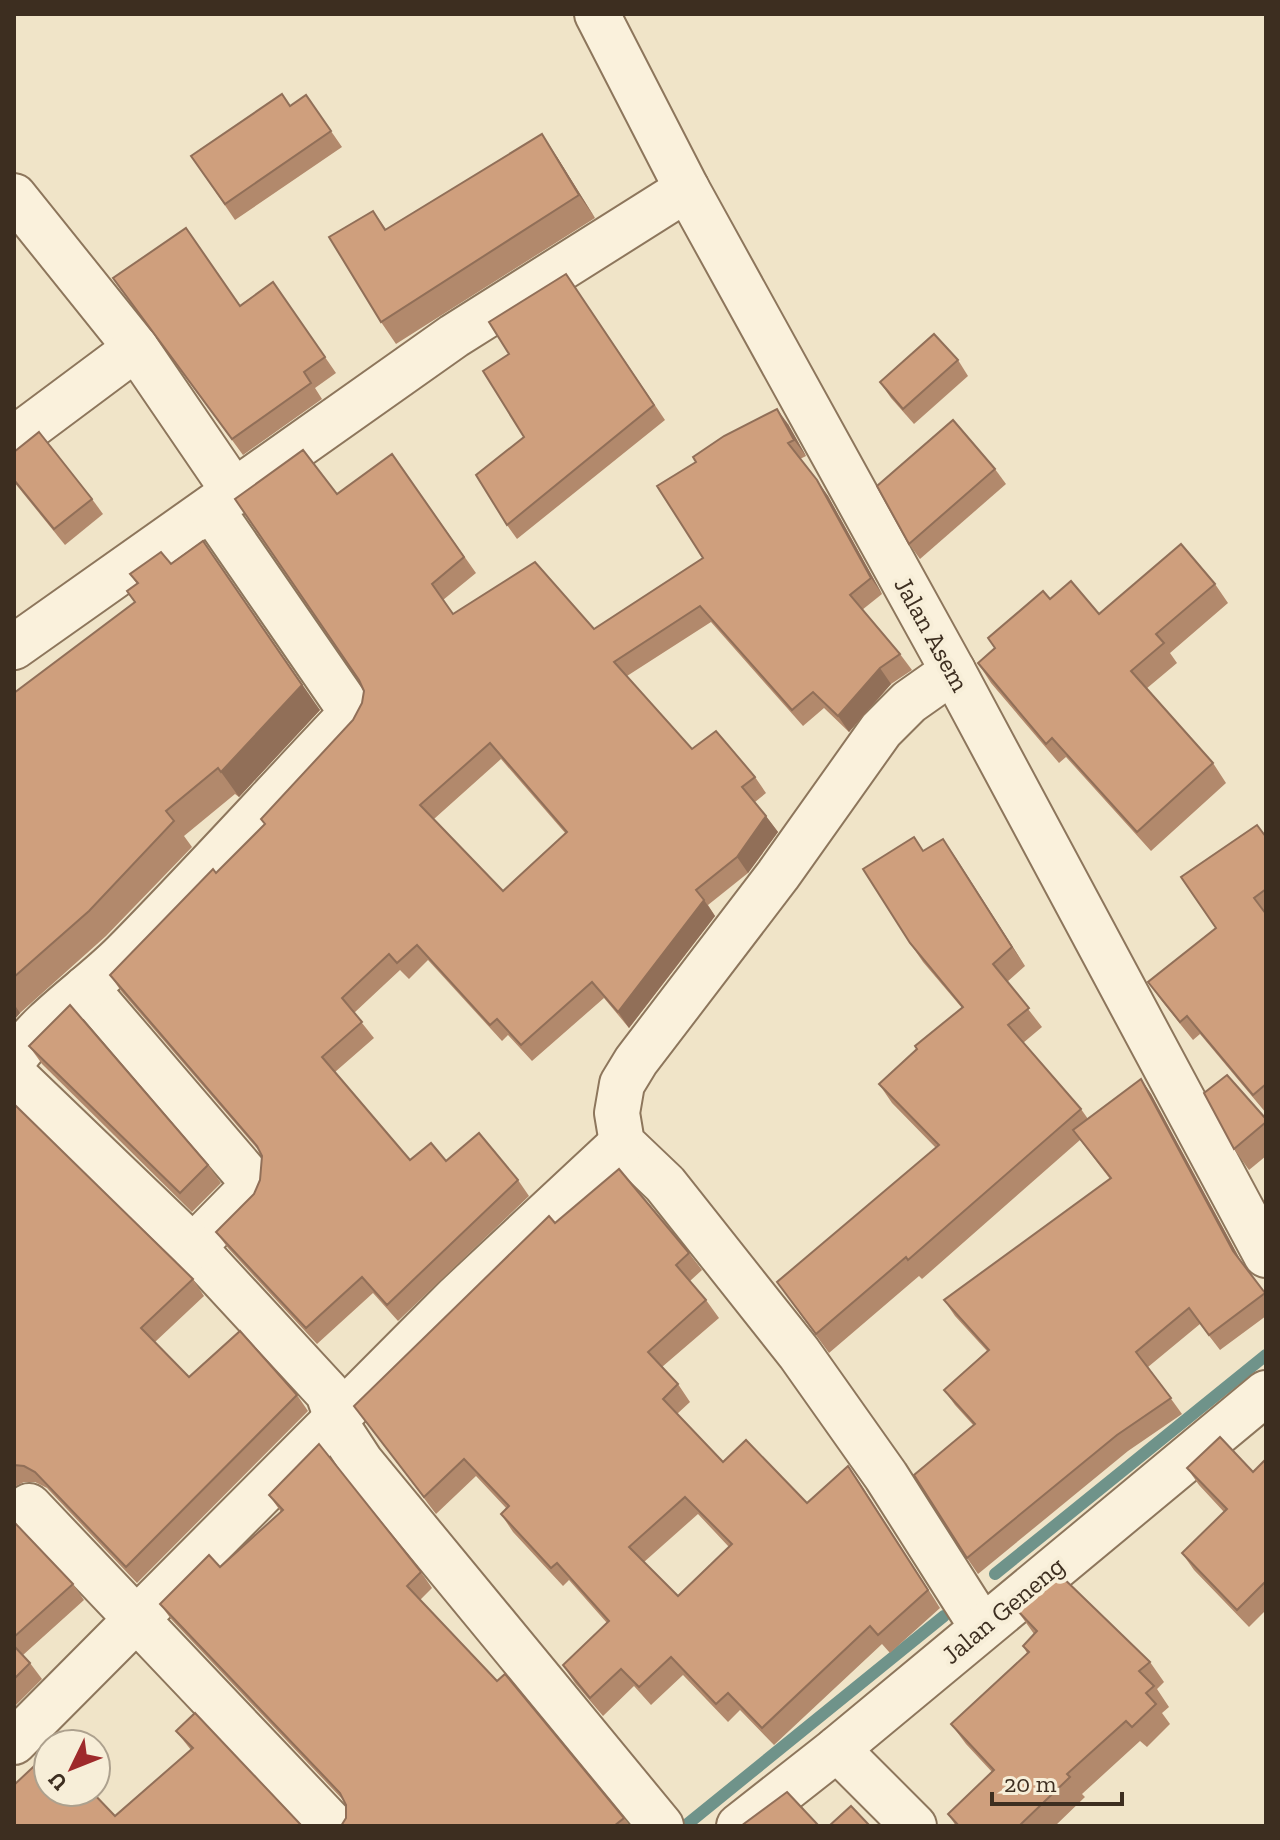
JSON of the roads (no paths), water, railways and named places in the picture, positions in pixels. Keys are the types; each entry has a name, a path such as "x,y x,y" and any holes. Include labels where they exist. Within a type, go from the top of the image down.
{"street":[{"name":"Jalan Asem","path":"597,14 687,189 953,671 1266,1255"},
{"path":"14,647 441,345 687,189"},
{"path":"14,196 136,348 223,502 350,710 346,719 171,907 86,988 20,1031"},
{"path":"14,439 136,348"},
{"path":"953,671 909,702 881,730 778,875 653,1037 622,1084 617,1113 622,1143 674,1194 799,1353 886,1476 982,1627"},
{"path":"86,988 249,1178 247,1192 193,1247"},
{"path":"14,1075 193,1247 321,1383 328,1393 342,1433 361,1462 658,1824"},
{"path":"14,1742 457,1297 622,1143"},
{"name":"Jalan Geneng","path":"739,1826 837,1749 1266,1393"},
{"path":"29,1506 333,1826"},
{"path":"837,1749 914,1826"}],"waterway":[{"path":"995,1574 1266,1355"},
{"path":"685,1826 944,1616"}]}
